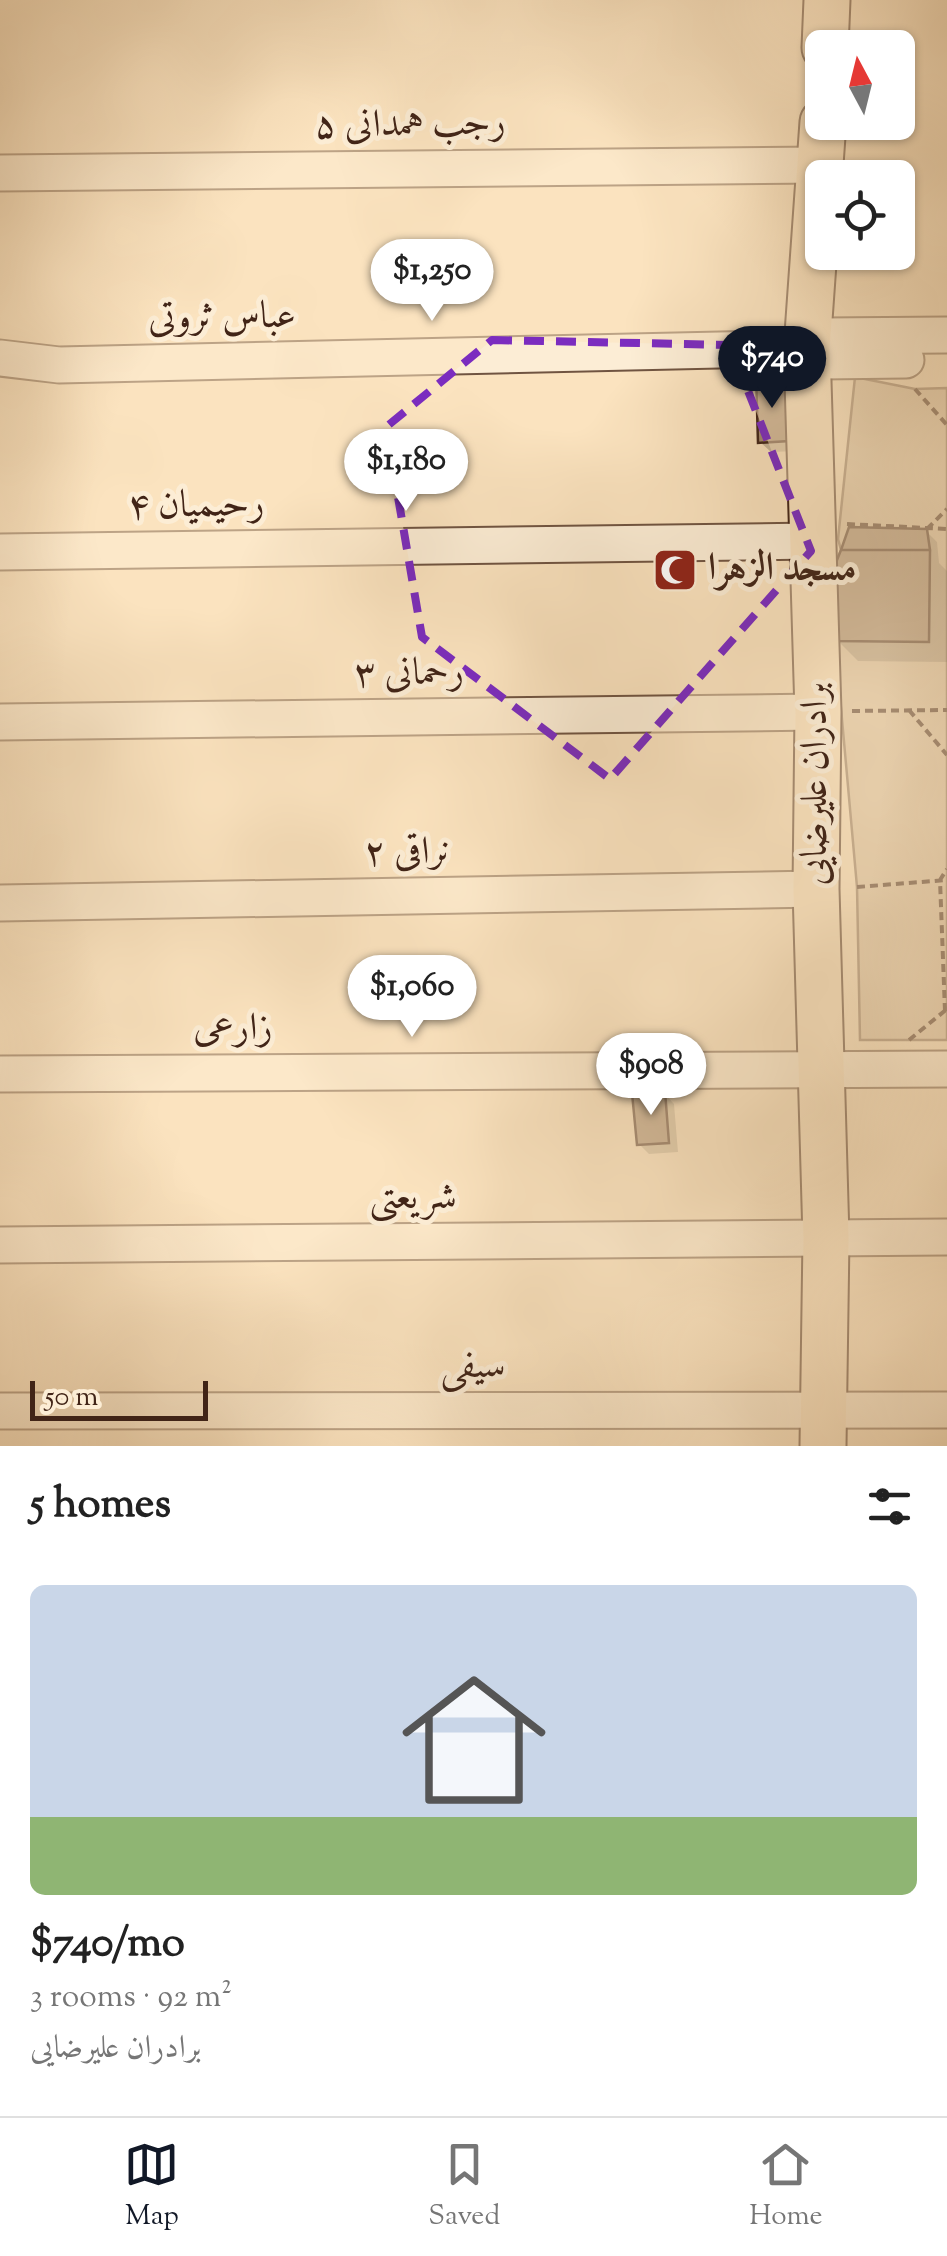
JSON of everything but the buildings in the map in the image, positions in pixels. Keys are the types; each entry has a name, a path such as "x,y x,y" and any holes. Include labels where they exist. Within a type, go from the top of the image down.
{"main road":[{"path":"826,30 827,0"},
{"name":"برادران علیرضایی","path":"822,144 807,348 827,532 836,888 824,1070 824,1428"}],"street":[{"name":"رجب همدانی ۵","path":"0,172 822,144"},
{"name":"عباس ثروتی","path":"0,358 59,365 807,348 824,336 947,335"},
{"name":"عباس ثروتی","path":"807,348 822,361 947,359"},
{"path":"0,373 59,365"},
{"name":"رحیمیان ۴","path":"0,552 827,532"},
{"name":"رحمانی ۳","path":"0,722 830,712"},
{"name":"نراقی ۲","path":"0,903 836,888"},
{"name":"زارعی","path":"0,1074 947,1069"},
{"name":"شریعتی","path":"0,1245 947,1237"},
{"name":"سیفی","path":"0,1411 824,1428 947,1410"}],"path":[{"path":"915,389 947,425"},
{"path":"927,529 947,509"},
{"path":"827,532 947,529"},
{"path":"909,710 947,756"},
{"path":"830,712 947,710"},
{"path":"908,1040 946,1010 947,869"},
{"path":"836,888 944,880"}],"highlighted area":[{"path":"492,340 730,345 811,551 610,779 422,637 386,427"}],"shaded area":[{"path":"855,377 915,389 947,388 947,1040 860,1040 857,887 835,641 835,565 841,550 838,539"}],"place":[{"name":"مسجد الزهرا","path":"675,570"}]}
